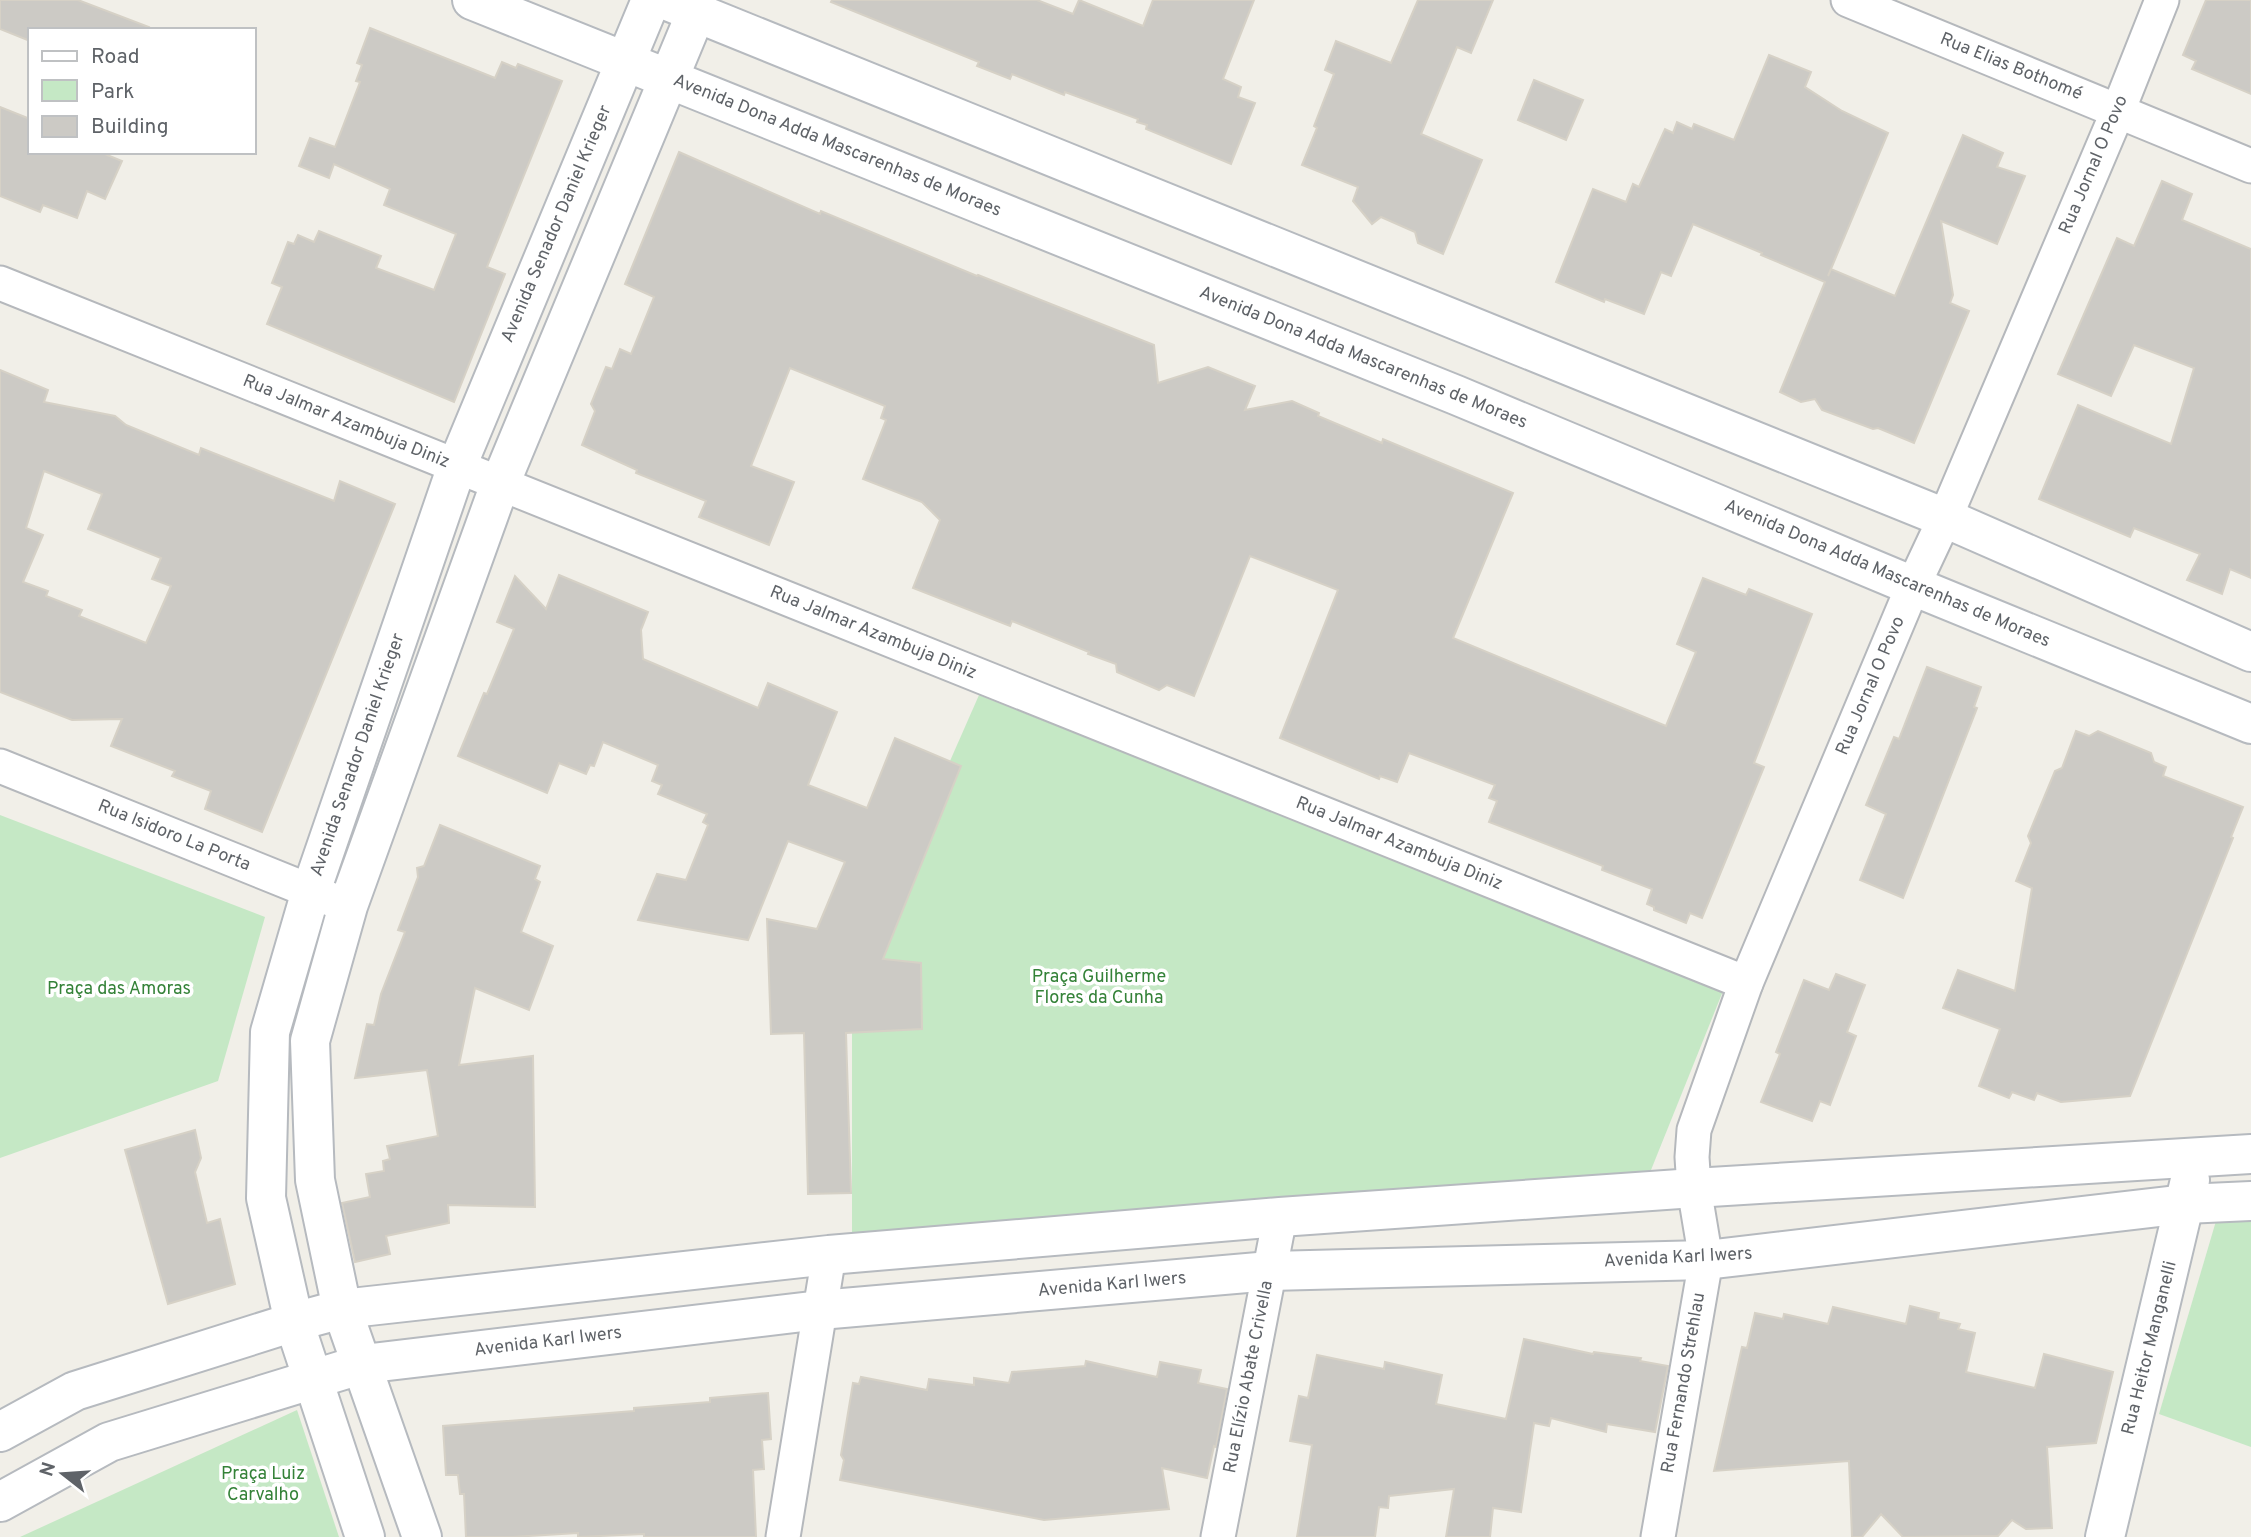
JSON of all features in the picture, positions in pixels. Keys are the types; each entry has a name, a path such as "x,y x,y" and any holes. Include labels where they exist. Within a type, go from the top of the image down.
{"street":[{"name":"Avenida Dona Adda Mascarenhas de Moraes","path":"472,0 1456,395 2251,724"},
{"name":"Avenida Senador Daniel Krieger","path":"365,1537 294,1322 266,1198 270,1032 311,891 457,466 652,0"},
{"name":"Rua Elias Bothomé","path":"1848,0 2251,166"},
{"name":"Rua Jornal O Povo","path":"1694,1188 1694,1130 1745,983 2118,111 2162,0"},
{"path":"422,1537 342,1309 315,1180 310,1041 348,906 500,484 669,78 680,7 1945,518 2251,652"},
{"name":"Rua Jalmar Azambuja Diniz","path":"0,283 1745,983"},
{"name":"Rua Isidoro La Porta","path":"0,766 348,906"},
{"path":"0,1432 75,1391 342,1309 829,1255 1280,1217 1694,1188 2251,1154"},
{"name":"Rua Heitor Manganelli","path":"2105,1537 2194,1158"},
{"name":"Rua Fernando Strehlau","path":"1658,1537 1706,1260 1694,1188"},
{"name":"Avenida Karl Iwers","path":"0,1502 109,1442 363,1364 820,1310 1269,1271 1706,1260 2185,1204 2251,1201"},
{"name":"Rua Elízio Abate Crivella","path":"1218,1537 1280,1217"},
{"path":"783,1537 829,1255"}],"green space":[{"name":"Praça Guilherme Flores da Cunha","path":"979,695 1723,991 1649,1175 852,1233 852,984"},
{"name":"Praça das Amoras","path":"0,815 265,917 218,1081 0,1158"},
{"path":"2251,1220 2251,1447 2159,1414 2216,1221"},
{"name":"Praça Luiz Carvalho","path":"297,1410 339,1537 20,1537"}],"building":[{"path":"0,0 78,0 149,27 28,28 28,40 0,29"},
{"path":"1037,0 1073,14 1079,0 1143,26 1153,0 1254,0 1223,79 1241,87 1238,97 1255,103 1231,164 1146,129 1147,125 1137,122 1138,119 1065,92 1064,95 1012,74 1010,79 977,66 979,62 831,2"},
{"path":"1418,0 1493,0 1471,53 1457,47 1421,134 1482,160 1443,254 1418,243 1415,232 1381,217 1372,224 1353,201 1358,187 1302,165 1334,74 1325,70 1336,41 1391,63"},
{"path":"2206,0 2251,0 2251,94 2192,69 2196,61 2183,55"},
{"path":"370,28 495,78 502,62 516,68 518,64 562,81 487,267 505,274 454,402 267,324 282,287 272,283 288,242 294,244 298,235 314,242 319,231 381,256 376,268 434,290 456,234 384,205 390,189 334,164 329,178 299,166 310,138 335,147 360,82 356,81 362,65 357,63"},
{"path":"1769,55 1811,72 1805,87 1842,111 1888,133 1828,276 1831,269 1895,296 1963,135 2003,153 1997,167 2025,176 1997,244 1941,221 1953,295 1950,303 1969,311 1914,443 1822,410 1815,399 1801,402 1780,392 1825,282 1761,255 1762,253 1693,224 1671,276 1661,272 1644,314 1605,299 1604,302 1556,282 1593,189 1626,202 1633,184 1639,187 1665,129 1673,133 1677,122 1692,129 1694,124 1734,140"},
{"path":"1534,80 1583,100 1566,140 1518,120"},
{"path":"0,107 28,118 28,154 105,154 122,161 105,199 87,191 77,218 43,205 40,212 0,196"},
{"path":"679,152 820,214 821,211 1154,345 1158,383 1208,367 1255,386 1245,410 1292,401 1319,413 1318,416 1382,443 1383,439 1513,493 1453,638 1666,726 1696,652 1677,644 1703,578 1746,595 1749,589 1812,614 1754,763 1764,767 1702,918 1690,913 1686,923 1654,910 1654,907 1647,904 1652,889 1602,870 1603,866 1489,822 1497,801 1489,798 1495,785 1409,753 1397,782 1380,776 1379,779 1280,738 1338,590 1250,556 1194,696 1167,685 1159,690 1117,672 1116,664 1088,654 1089,652 1012,621 1010,626 913,588 940,520 922,502 863,479 886,420 881,418 885,406 790,368 751,466 794,482 769,545 699,517 706,501 636,473 637,470 582,445 595,411 591,404 606,367 612,369 620,349 631,354 654,297 625,284"},
{"path":"2162,181 2192,194 2182,220 2251,249 2251,578 2230,569 2222,594 2187,580 2200,554 2134,528 2130,537 2039,499 2078,405 2171,444 2194,368 2134,345 2111,396 2058,374 2117,238 2134,246"},
{"path":"0,370 48,390 44,402 115,416 126,425 199,455 201,448 334,501 340,481 395,504 262,832 205,809 211,791 172,776 175,771 111,746 122,719 72,720 0,692","holes":["44,471 102,494 88,529 161,558 152,579 171,586 146,643 79,616 82,610 46,596 48,591 23,582 43,535 26,528"]},
{"path":"559,575 648,612 641,630 643,659 758,708 768,683 837,712 808,785 867,808 895,738 961,766 883,959 921,963 922,1029 846,1033 851,1193 808,1194 804,1033 771,1034 767,919 817,929 845,862 788,841 748,940 638,920 657,874 686,880 708,825 703,822 707,814 658,794 662,785 652,781 658,765 603,742 594,766 590,765 586,774 559,763 547,793 458,756 514,629 497,622 515,576 546,609"},
{"path":"1927,667 1981,687 1974,707 1977,708 1903,898 1860,880 1886,814 1866,805 1894,737 1899,739"},
{"path":"2076,731 2089,736 2098,731 2151,753 2154,762 2166,767 2163,776 2243,807 2130,1096 2061,1102 2037,1093 2034,1100 2012,1092 2009,1098 1979,1086 2000,1029 1943,1008 1958,970 2015,991 2032,888 2016,881 2031,843 2028,836 2055,771 2062,768"},
{"path":"440,825 540,866 535,879 540,882 521,932 553,946 529,1010 475,988 459,1065 533,1056 535,1207 448,1205 449,1223 386,1236 390,1254 355,1262 342,1203 370,1197 366,1174 384,1171 383,1161 390,1159 387,1146 438,1136 427,1070 355,1078 367,1024 374,1025 381,994 405,932 398,930 418,877 417,868 424,866"},
{"path":"1836,974 1865,985 1847,1032 1856,1036 1830,1105 1820,1101 1812,1121 1761,1102 1780,1054 1776,1052 1804,980 1829,990"},
{"path":"195,1130 201,1158 195,1172 207,1223 220,1219 235,1284 168,1304 125,1150"},
{"path":"1910,1306 1939,1313 1938,1319 1960,1324 1958,1329 1975,1333 1966,1372 2035,1388 2044,1354 2113,1372 2096,1443 2047,1447 2052,1528 2026,1529 2012,1520 1998,1536 1903,1537 1881,1514 1862,1537 1852,1537 1849,1461 1714,1471 1742,1347 1747,1348 1755,1313 1783,1319 1784,1314 1828,1324 1833,1307 1906,1324"},
{"path":"1524,1339 1593,1354 1641,1358 1640,1361 1668,1366 1655,1432 1607,1424 1606,1432 1551,1418 1549,1426 1534,1423 1521,1512 1493,1508 1490,1537 1446,1537 1454,1489 1389,1496 1388,1508 1379,1507 1375,1537 1297,1537 1312,1445 1290,1441 1299,1396 1308,1398 1317,1355 1384,1369 1385,1362 1442,1375 1436,1404 1506,1419"},
{"path":"1086,1361 1157,1377 1160,1362 1201,1370 1198,1383 1227,1389 1207,1478 1162,1468 1169,1509 1044,1520 840,1480 844,1460 841,1455 853,1383 859,1384 861,1377 927,1390 929,1379 974,1385 974,1378 1009,1383 1012,1372 1085,1366"},
{"path":"768,1393 771,1439 762,1440 764,1469 753,1470 756,1537 644,1537 644,1534 578,1537 578,1533 466,1537 464,1494 460,1494 458,1475 446,1475 443,1426 634,1411 634,1408 710,1402 710,1398"}]}
